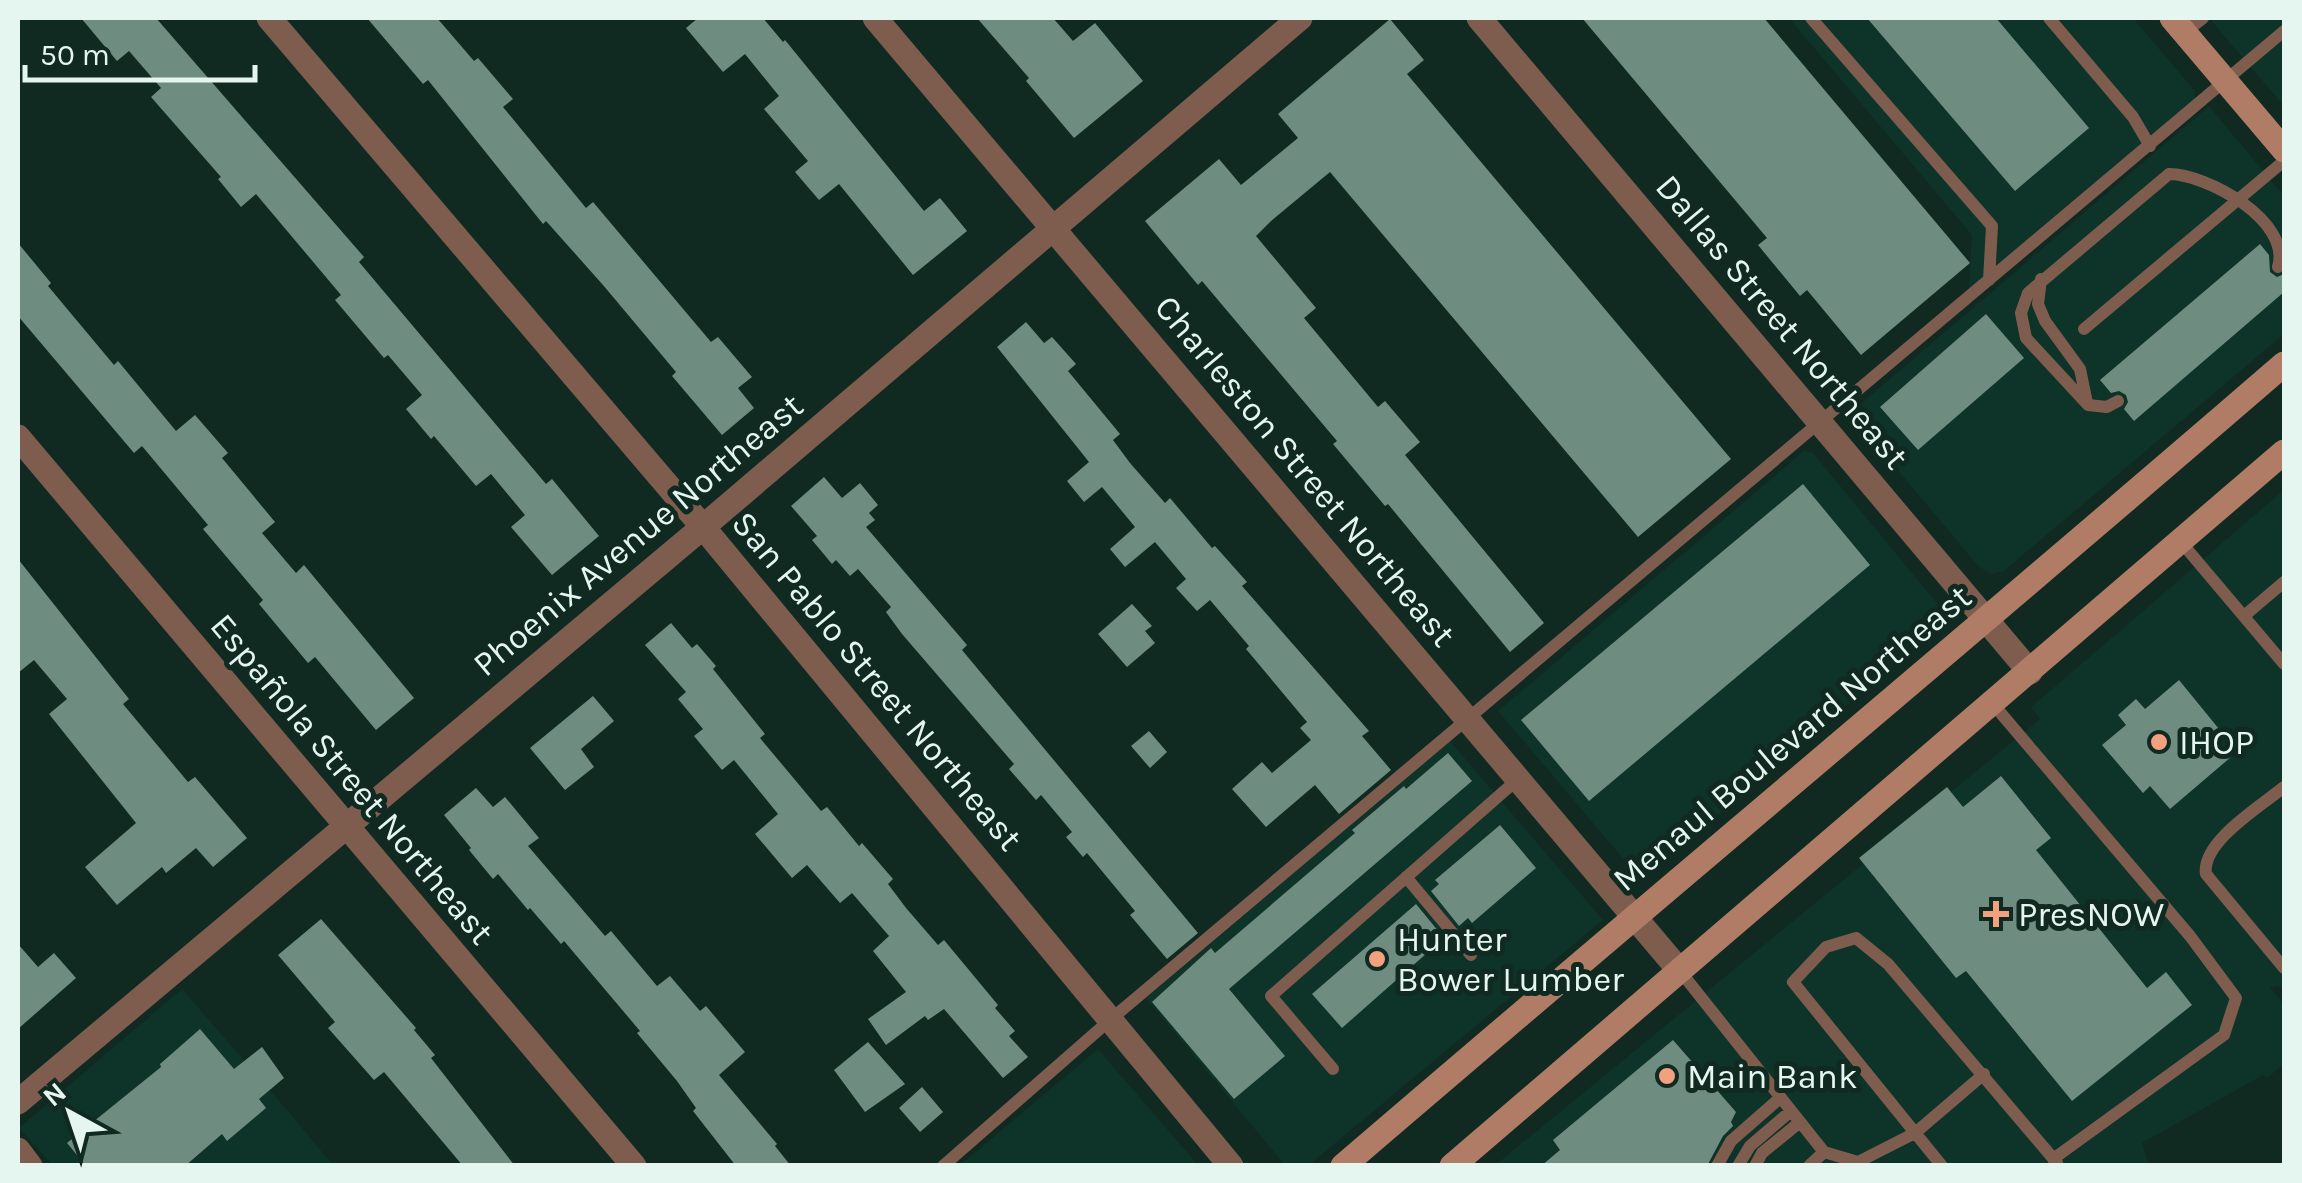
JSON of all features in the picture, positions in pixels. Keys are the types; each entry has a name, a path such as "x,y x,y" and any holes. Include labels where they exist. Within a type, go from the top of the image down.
{"main road":[{"path":"2186,22 2226,82 2284,150"},
{"name":"Menaul Boulevard Northeast","path":"1343,1166 2284,364"},
{"path":"1452,1166 2284,452"}],"street":[{"name":"San Pablo Street Northeast","path":"269,18 703,527 1231,1166"},
{"name":"Charleston Street Northeast","path":"875,18 1680,972"},
{"name":"Phoenix Avenue Northeast","path":"18,1102 703,527 1300,18"},
{"name":"Dallas Street Northeast","path":"1479,18 2030,672"},
{"name":"Española Street Northeast","path":"18,437 634,1166"},
{"path":"18,1150 30,1166"}],"lane":[{"path":"1811,18 1992,226 1989,280"},
{"path":"2049,18 2133,117 2150,146"},
{"path":"943,1166 1110,1020 2284,31"},
{"path":"2084,329 2284,161"},
{"path":"2118,401 2107,407 2088,404 2033,346 2022,326 2022,304 2041,279 2169,174 2198,178 2240,197 2277,244 2281,258 2278,267"},
{"path":"2041,279 2038,304 2080,369 2088,404"},
{"path":"2181,542 2284,664"},
{"path":"2244,616 2284,582"},
{"path":"1942,1166 1793,982 1826,948 1856,938 1877,955 1984,1074 2056,1162 2224,1035 2236,998 2190,936 1993,704"},
{"path":"1333,1069 1271,996 1518,778"},
{"path":"2284,787 2211,848 2204,862 2206,874 2284,968"},
{"path":"1406,877 1470,955"},
{"path":"1680,972 1824,1152 1858,1162 1914,1134 1984,1074"},
{"path":"1717,1166 1732,1141 1780,1098"},
{"path":"1738,1166 1750,1146 1795,1116"},
{"path":"1756,1166 1795,1116"},
{"path":"1808,1166 1824,1152"}],"shaded area":[{"path":"1789,18 2133,18 2195,91 2195,100 1969,288 1972,235"},
{"path":"2209,18 2284,18 2284,106 2236,50"},
{"path":"2209,106 2284,196 2284,334 2004,571 1992,574 1979,567 1850,413"},
{"path":"1804,451 1813,453 1940,607 1942,619 1937,629 1658,866 1647,871 1632,869 1498,711"},
{"path":"2284,490 2284,990 2270,987 2284,1005 2284,1064 2267,1078 2263,1075 2142,1143 2149,1165 1494,1166 2040,719 2031,707"},
{"path":"1450,741 1603,920 1309,1165 1285,1165 1146,998"},
{"path":"182,989 333,1165 52,1165 19,1128"},
{"path":"1098,1049 1198,1165 960,1165"}],"building":[{"path":"81,18 156,18 364,257 359,262 546,484 552,479 599,536 552,575 511,527 525,515 491,474 476,486 434,436 431,439 406,409 422,395 388,355 384,358 335,300 341,295 256,194 241,207 218,179 221,177 151,97 161,88 129,51 117,61"},
{"path":"367,18 437,18 474,61 478,58 513,99 503,107 586,208 593,202 711,342 718,337 752,377 738,388 754,408 722,435 672,376 676,372 603,285 546,221 543,224 428,80 423,84"},
{"path":"698,18 763,18 924,211 940,198 967,231 913,275 839,184 819,200 795,172 808,161 764,109 779,96 745,54 723,72 686,28"},
{"path":"977,18 1053,18 1073,41 1095,23 1143,81 1074,138"},
{"path":"1582,18 1764,18 1970,263 1861,355 1807,290 1800,296 1758,245 1767,238"},
{"path":"1867,18 1996,18 2089,128 2015,191"},
{"path":"1390,19 1424,60 1407,74 1731,459 1638,537 1330,172 1271,221 1256,236 1316,308 1304,318 1378,407 1385,401 1420,442 1405,455 1544,623 1510,652 1388,504 1385,506 1333,444 1337,441 1202,281 1198,285 1145,221 1219,159 1241,185 1298,138 1278,114"},
{"path":"18,243 51,283 48,286 114,365 118,361 176,431 195,415 228,453 222,458 275,522 262,533 296,573 304,565 414,698 376,730 315,657 308,663 259,604 263,600 203,529 208,525 142,446 134,453 18,316"},
{"path":"2260,244 2269,255 2270,272 2277,277 2284,274 2284,292 2134,421 2124,409 2126,395 2119,391 2111,393 2100,380"},
{"path":"1986,314 2024,358 1918,450 1880,407"},
{"path":"1026,322 1044,343 1052,337 1076,364 1068,371 1120,434 1113,440 1130,463 1165,503 1170,498 1212,548 1215,546 1247,582 1242,586 1369,731 1362,736 1391,770 1339,814 1315,785 1266,827 1232,789 1262,762 1272,773 1311,740 1300,728 1307,722 1210,600 1197,611 1176,588 1186,579 1155,542 1125,567 1110,549 1135,527 1102,487 1084,502 1067,481 1089,462 997,347"},
{"path":"824,477 842,498 860,483 878,505 869,513 875,520 866,527 967,645 962,650 1198,933 1167,959 1130,915 1135,911 1087,853 1083,857 1066,837 1072,832 1041,795 1036,800 1009,769 1014,764 902,634 886,612 891,607 858,569 850,576 836,560 832,564 812,540 817,536 791,506"},
{"path":"1803,484 1870,565 1589,801 1521,720"},
{"path":"18,559 129,699 123,704 188,782 195,777 247,838 213,867 196,848 166,873 162,867 117,905 85,867 136,823 49,714 67,699 34,660 18,673"},
{"path":"1132,604 1152,626 1145,631 1155,643 1127,667 1098,634"},
{"path":"671,623 692,648 697,644 716,666 713,669 765,734 760,738 821,811 827,807 859,846 862,843 893,879 888,884 906,908 938,945 944,940 998,1005 995,1008 1015,1031 1009,1036 1028,1057 1003,1078 944,1009 928,1020 925,1016 886,1045 868,1019 906,992 873,951 889,936 852,893 840,903 807,865 792,878 755,834 778,814 734,760 722,770 694,736 703,729 678,699 686,692 645,645"},
{"path":"2179,680 2219,729 2212,735 2231,757 2170,809 2150,786 2143,793 2102,745 2126,725 2118,715 2136,699 2145,709"},
{"path":"593,696 614,721 581,749 594,767 565,790 530,748"},
{"path":"1149,731 1167,752 1150,768 1131,746"},
{"path":"1448,753 1472,781 1229,989 1285,1056 1234,1099 1152,1002 1211,948 1215,953 1355,833 1352,830"},
{"name":"PresNOW","path":"2001,776 2051,838 2036,850 2147,988 2166,972 2192,1005 2072,1101 1966,971 1956,978 1859,858 1947,787 1963,807"},
{"path":"476,788 493,807 505,797 539,838 528,846 605,936 611,931 657,986 670,976 700,1011 706,1006 745,1052 719,1075 791,1166 736,1166 693,1111 696,1108 677,1081 637,1033 640,1031 564,941 561,944 498,874 493,879 444,815"},
{"path":"1500,825 1536,868 1472,923 1468,918 1459,926 1431,891 1439,884 1435,880"},
{"path":"1416,904 1444,938 1342,1028 1312,994"},
{"path":"321,919 416,1028 435,1055 431,1058 515,1166 463,1166 384,1072 374,1080 328,1028 335,1022 278,955"},
{"path":"18,944 38,967 54,953 76,978 18,1029"},
{"path":"200,1029 234,1069 262,1047 284,1078 259,1099 266,1108 227,1141 222,1134 185,1166 86,1166 67,1143 161,1067"},
{"name":"Main Bank","path":"1673,1040 1736,1112 1733,1126 1707,1166 1541,1166 1560,1150 1553,1140"},
{"path":"868,1042 905,1084 865,1112 834,1070"},
{"path":"922,1087 943,1112 920,1132 899,1108"}],"place":[{"name":"IHOP","path":"2159,742"},
{"name":"PresNOW","path":"1996,914"},
{"name":"Hunter Bower Lumber","path":"1377,959"},
{"name":"Main Bank","path":"1667,1076"}]}
